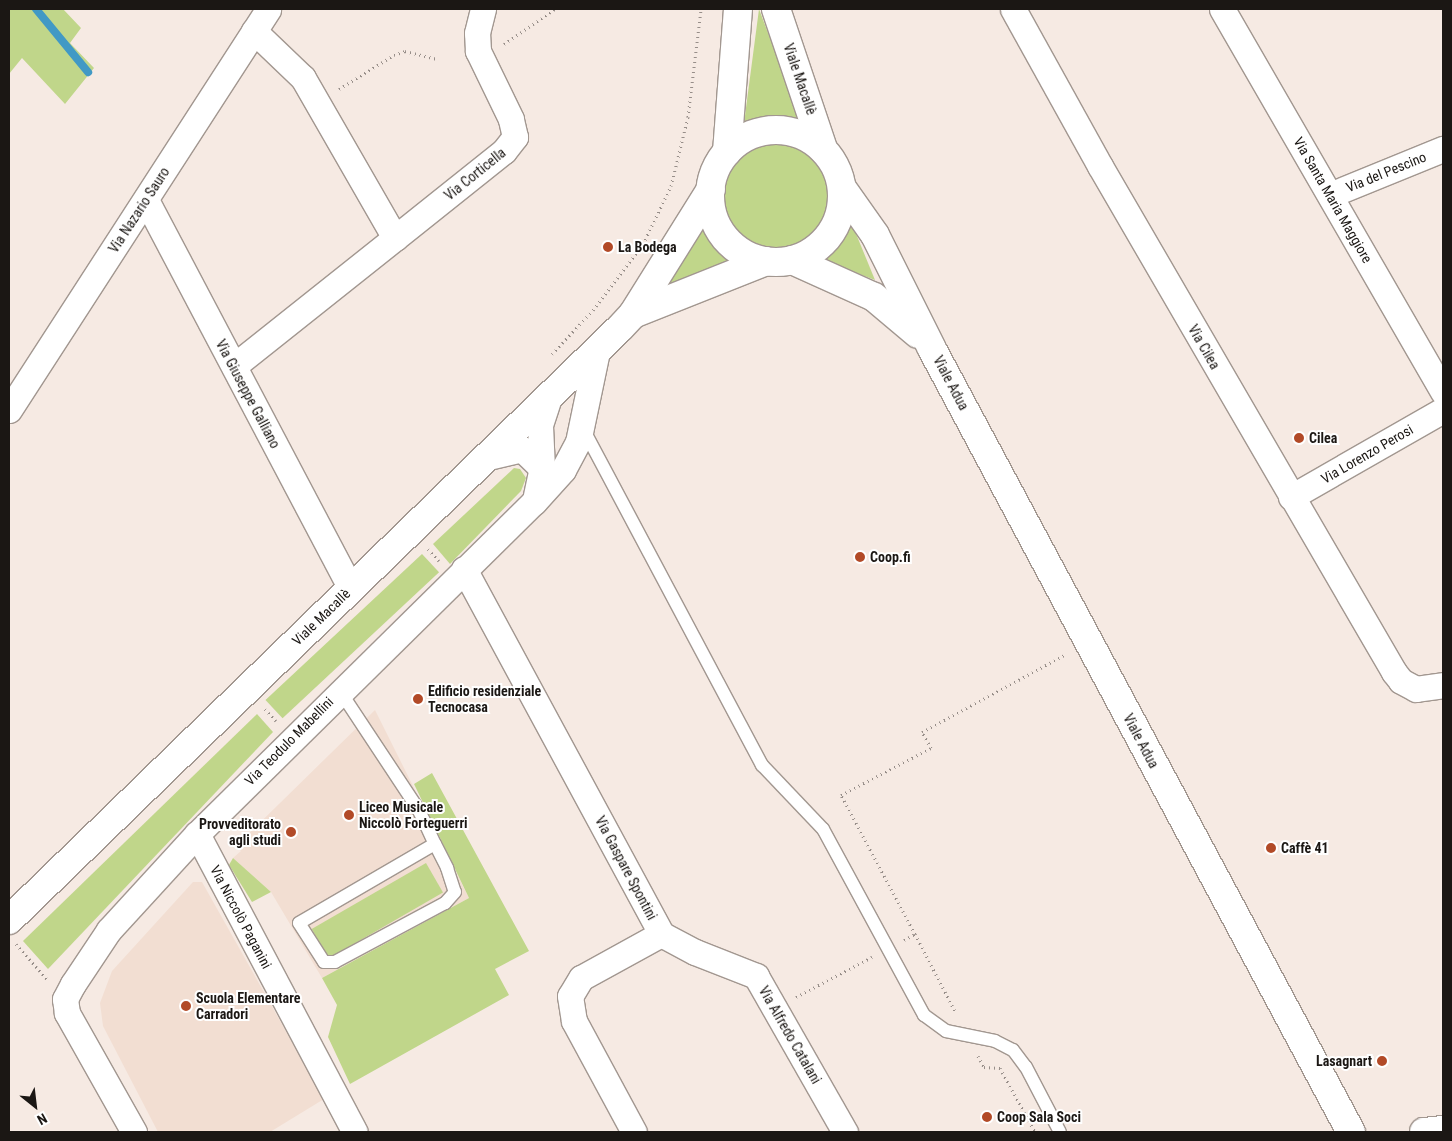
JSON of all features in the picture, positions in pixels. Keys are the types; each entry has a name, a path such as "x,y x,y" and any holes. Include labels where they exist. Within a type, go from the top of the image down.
{"main road":[{"path":"727,152 738,9"},
{"name":"Viale Macallè","path":"776,9 823,149"},
{"path":"771,130 800,134 823,149 836,167 842,188 841,209 830,233 811,252 779,260 742,252 724,236 712,214 711,188 716,169 727,152 744,138 771,130"},
{"name":"Viale Macallè","path":"9,920 247,688 597,352 633,314 711,188"},
{"name":"Viale Adua","path":"842,188 871,229 932,349 1351,1132"},
{"name":"Viale Macallè","path":"633,314 779,260"},
{"name":"Viale Adua","path":"779,260 874,297 902,319 932,349"},
{"path":"1424,1132 1443,1130"}],"street":[{"name":"Via Nazario Sauro","path":"9,410 268,9"},
{"name":"Via Corticella","path":"234,366 512,142 513,124 481,61 477,33 483,9"},
{"name":"Via Cilea","path":"1013,9 1291,497 1401,682 1416,689 1443,685"},
{"name":"Via Santa Maria Maggiore","path":"1222,9 1443,392"},
{"path":"254,31 298,72 395,238"},
{"name":"Via del Pescino","path":"1330,195 1443,149"},
{"name":"Via Giuseppe Galliano","path":"146,200 351,588"},
{"name":"Via Teodulo Mabellini","path":"65,999 109,930 197,834 340,691 534,502 574,453 597,352"},
{"path":"534,502 542,468 540,425 549,398"},
{"name":"Via Lorenzo Perosi","path":"1291,497 1443,410"},
{"path":"488,457 522,449 542,468"},
{"name":"Via Gaspare Spontini","path":"460,573 661,934 581,978 570,996 574,1021 634,1132"},
{"name":"Via Niccolò Paganini","path":"197,834 355,1132"},
{"name":"Via Alfredo Catalani","path":"661,934 695,952 756,976 776,1007 845,1132"},
{"path":"65,999 66,1013 74,1031 134,1132"}],"lane":[{"path":"587,436 762,765 822,829 921,1010 936,1026 995,1041 1013,1050 1026,1067 1060,1132"},
{"path":"340,691 395,772 435,844 454,886 452,898 335,962 324,962 299,923 435,844"}],"path":[{"path":"481,61 555,9"},
{"path":"545,361 593,310 640,248 671,186 688,117 701,9"},
{"path":"317,102 394,55 405,51 436,59"},
{"path":"410,532 460,573"},
{"path":"776,1007 915,934 841,795 931,748 922,732 1089,642"},
{"path":"247,688 292,739"},
{"path":"9,936 65,999"}],"shaded area":[{"name":"Liceo Musicale Niccolò Forteguerri","path":"375,710 469,898 322,978 271,892 233,858 241,851 236,846"},
{"name":"Scuola Elementare Carradori","path":"193,882 202,882 324,1099 270,1132 158,1132 103,1026 100,1003 112,971"}],"green space":[{"path":"9,9 63,9 81,28 70,43 94,68 65,104 22,58 9,74"},
{"path":"759,9 799,120 764,119 744,123"},
{"path":"776,140 797,144 814,156 826,173 830,194 826,215 814,232 797,244 776,248 755,244 738,232 726,215 722,194 726,173 738,156 755,144"},
{"path":"852,224 875,280 824,261"},
{"path":"702,229 730,261 691,277 670,291 664,286"},
{"path":"514,468 520,469 526,478 521,491 450,564 433,544"},
{"path":"422,554 439,572 283,718 265,700"},
{"path":"257,714 273,732 48,969 23,941"},
{"path":"432,773 529,951 495,969 509,995 350,1084 328,1037 337,1005 322,978 469,898 414,784"},
{"path":"233,858 271,892 252,902 229,865"},
{"path":"426,863 443,892 329,958 312,929"}],"waterway":[{"path":"36,9 88,72"}],"place":[{"name":"La Bodega","path":"608,247"},
{"name":"Cilea","path":"1299,438"},
{"name":"Coop.fi","path":"860,557"},
{"name":"Edificio residenziale Tecnocasa","path":"418,699"},
{"name":"Liceo Musicale Niccolò Forteguerri","path":"349,815"},
{"name":"Provveditorato agli studi","path":"291,832"},
{"name":"Caffè 41","path":"1271,848"},
{"name":"Scuola Elementare Carradori","path":"186,1006"},
{"name":"Lasagnart","path":"1382,1061"},
{"name":"Coop Sala Soci","path":"987,1117"}]}
